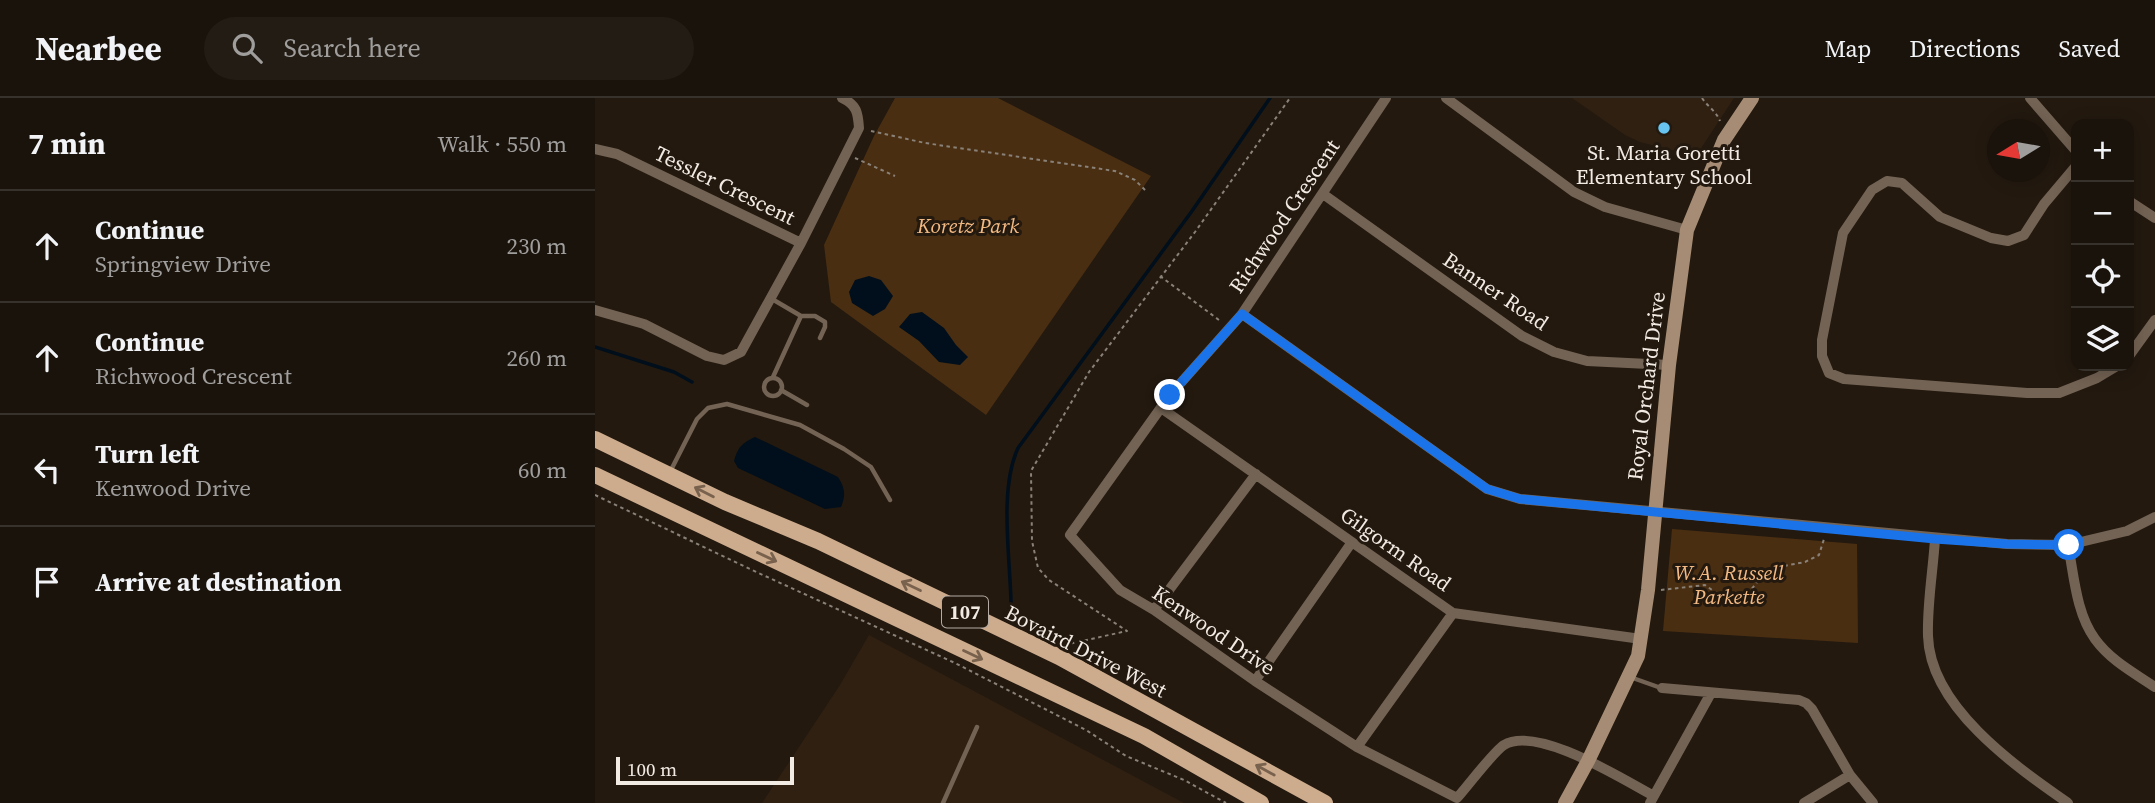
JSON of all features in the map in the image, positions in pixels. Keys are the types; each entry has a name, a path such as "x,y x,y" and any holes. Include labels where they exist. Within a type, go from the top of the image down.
{"main road":[{"name":"Bovaird Drive West","path":"595,439 725,502 818,541 1059,657 1325,803"},
{"name":"107","path":"595,475 1145,736 1261,803"}],"street":[{"path":"842,98 852,103 857,111 859,128"},
{"name":"Richwood Crescent","path":"1386,98 1242,314 1487,489 1520,499 2007,544 2069,545 2127,531 2155,517"},
{"path":"1445,98 1574,192 1605,207 1687,230"},
{"name":"Royal Orchard Drive","path":"1565,803 1638,656 1648,590 1653,513 1669,365 1687,230 1724,140 1752,98"},
{"path":"2030,98 2071,145"},
{"name":"Tessler Crescent","path":"595,149 617,154 801,243 859,128"},
{"path":"2071,172 2044,204 2024,235 2008,241 1991,238 1940,217 1902,183 1887,181 1872,190 1843,233 1822,340 1822,356 1829,373 1844,379 2027,393 2060,393 2109,371"},
{"name":"Banner Road","path":"1322,194 1522,336 1554,352 1587,361 1669,365"},
{"path":"2134,204 2155,218"},
{"path":"595,310 644,324 707,356 724,360 741,352 801,243"},
{"name":"Kenwood Drive","path":"1242,314 1161,408 1070,535 1120,590 1154,610 1255,681 1357,747 1457,798 1503,745 1522,740 1555,746 1588,761"},
{"path":"2134,349 2155,320"},
{"name":"Gilgorm Road","path":"1161,408 1453,613 1641,639"},
{"path":"1154,610 1256,474"},
{"path":"1935,539 1928,637 1934,666 1951,701 1977,730 2035,780 2068,803"},
{"path":"1255,681 1352,542"},
{"path":"2069,545 2081,610 2094,639 2115,660 2155,687"},
{"path":"1357,747 1453,613"},
{"path":"1662,688 1799,700 1806,703 1850,775 1873,803"},
{"path":"1588,761 1652,799 1711,693"},
{"path":"1804,803 1850,775"}],"lane":[{"path":"771,298 801,316 815,316 825,322 820,338"},
{"path":"781,390 774,396 766,393 763,387 765,382 773,377 801,316"},
{"path":"773,377 779,381 781,390 807,405"},
{"path":"669,474 697,419 708,408 727,404 800,425 844,449 871,467 890,500"},
{"path":"1629,677 1662,688"},
{"path":"943,803 978,727"}],"path":[{"path":"1059,657 1065,643 1127,631 1049,580 1038,568 1032,541 1031,471 1089,372 1195,232 1290,98"},
{"path":"1702,98 1716,111 1720,121"},
{"path":"859,128 925,142 1115,171 1135,180 1147,192"},
{"path":"847,154 895,176"},
{"path":"1160,276 1229,327"},
{"path":"595,495 955,663 1086,730 1126,757 1184,780 1226,803"},
{"path":"1648,590 1705,585 1725,599 1750,591 1768,569 1805,562 1819,555 1827,528"}],"shaded area":[{"name":"St. Maria Goretti Elementary School","path":"1572,98 1734,98 1696,156 1640,142 1625,135"},
{"path":"869,635 1184,803 762,803 840,685"}],"green space":[{"name":"Koretz Park","path":"895,98 998,98 1151,176 986,415 831,302 824,245 874,136"},
{"name":"W.A. Russell Parkette","path":"1672,529 1857,544 1858,643 1663,631"}],"water":[{"path":"869,276 881,280 893,296 885,309 873,316 852,303 849,292 855,280"},
{"path":"922,312 944,328 968,357 960,365 939,362 919,341 899,327 910,314"},
{"path":"755,437 838,477 844,492 841,507 825,509 738,468 734,461 739,449"}],"waterway":[{"path":"1011,602 1007,503 1012,465 1018,448 1192,211 1270,98"},
{"path":"595,347 674,372 692,382"}],"place":[{"name":"St. Maria Goretti Elementary School","path":"1664,128"}],"route":[{"path":"1170,395 1242,314 1487,489 1520,499 1935,539 2069,545"}]}
